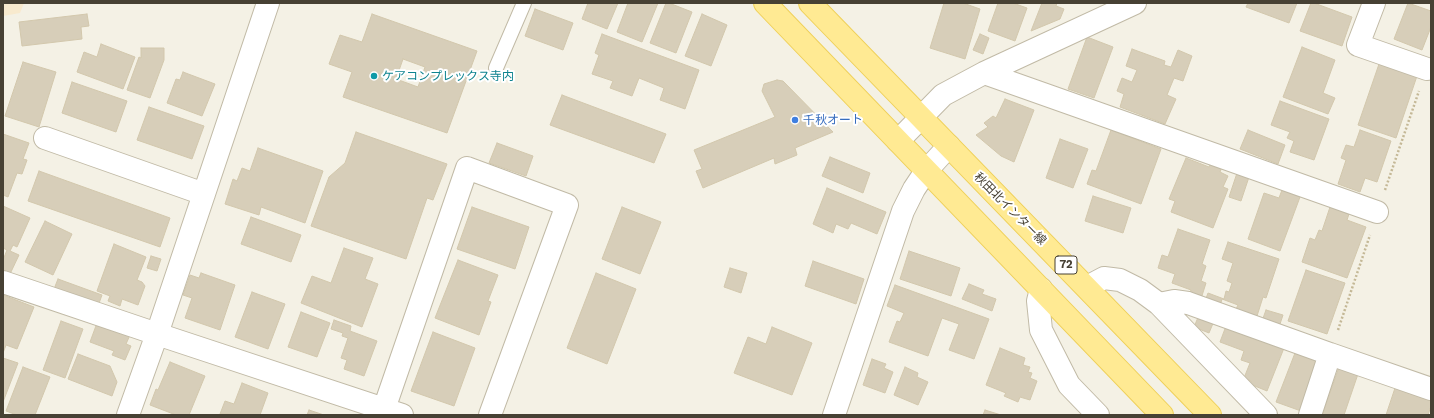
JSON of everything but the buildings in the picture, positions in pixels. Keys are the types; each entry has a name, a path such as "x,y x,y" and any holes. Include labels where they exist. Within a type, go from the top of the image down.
{"main road":[{"path":"765,3 1162,415"},
{"name":"秋田北インター線","path":"810,3 1210,415"}],"street":[{"path":"128,415 270,3"},
{"path":"898,141 944,95 984,73 1135,3"},
{"path":"1374,3 1358,45 1427,69"},
{"path":"984,73 1377,212"},
{"path":"45,138 204,194"},
{"path":"834,415 903,211 926,171 948,146"},
{"path":"3,282 393,412 466,168 567,205 490,415"},
{"path":"1087,287 1104,278 1120,280 1140,290 1159,304 1266,415"},
{"path":"1041,288 1038,301 1041,330 1069,385 1098,415"},
{"path":"1159,304 1174,301 1188,303 1330,354 1431,388"},
{"path":"1310,415 1330,354"}],"lane":[{"path":"496,68 524,3"}],"path":[{"path":"1330,354 1377,212 1427,69"}],"shaded area":[{"path":"3,3 24,3 20,13 3,16"}],"place":[{"name":"ケアコンプレックス寺内","path":"374,76"},
{"name":"千秋オート","path":"795,120"}]}
